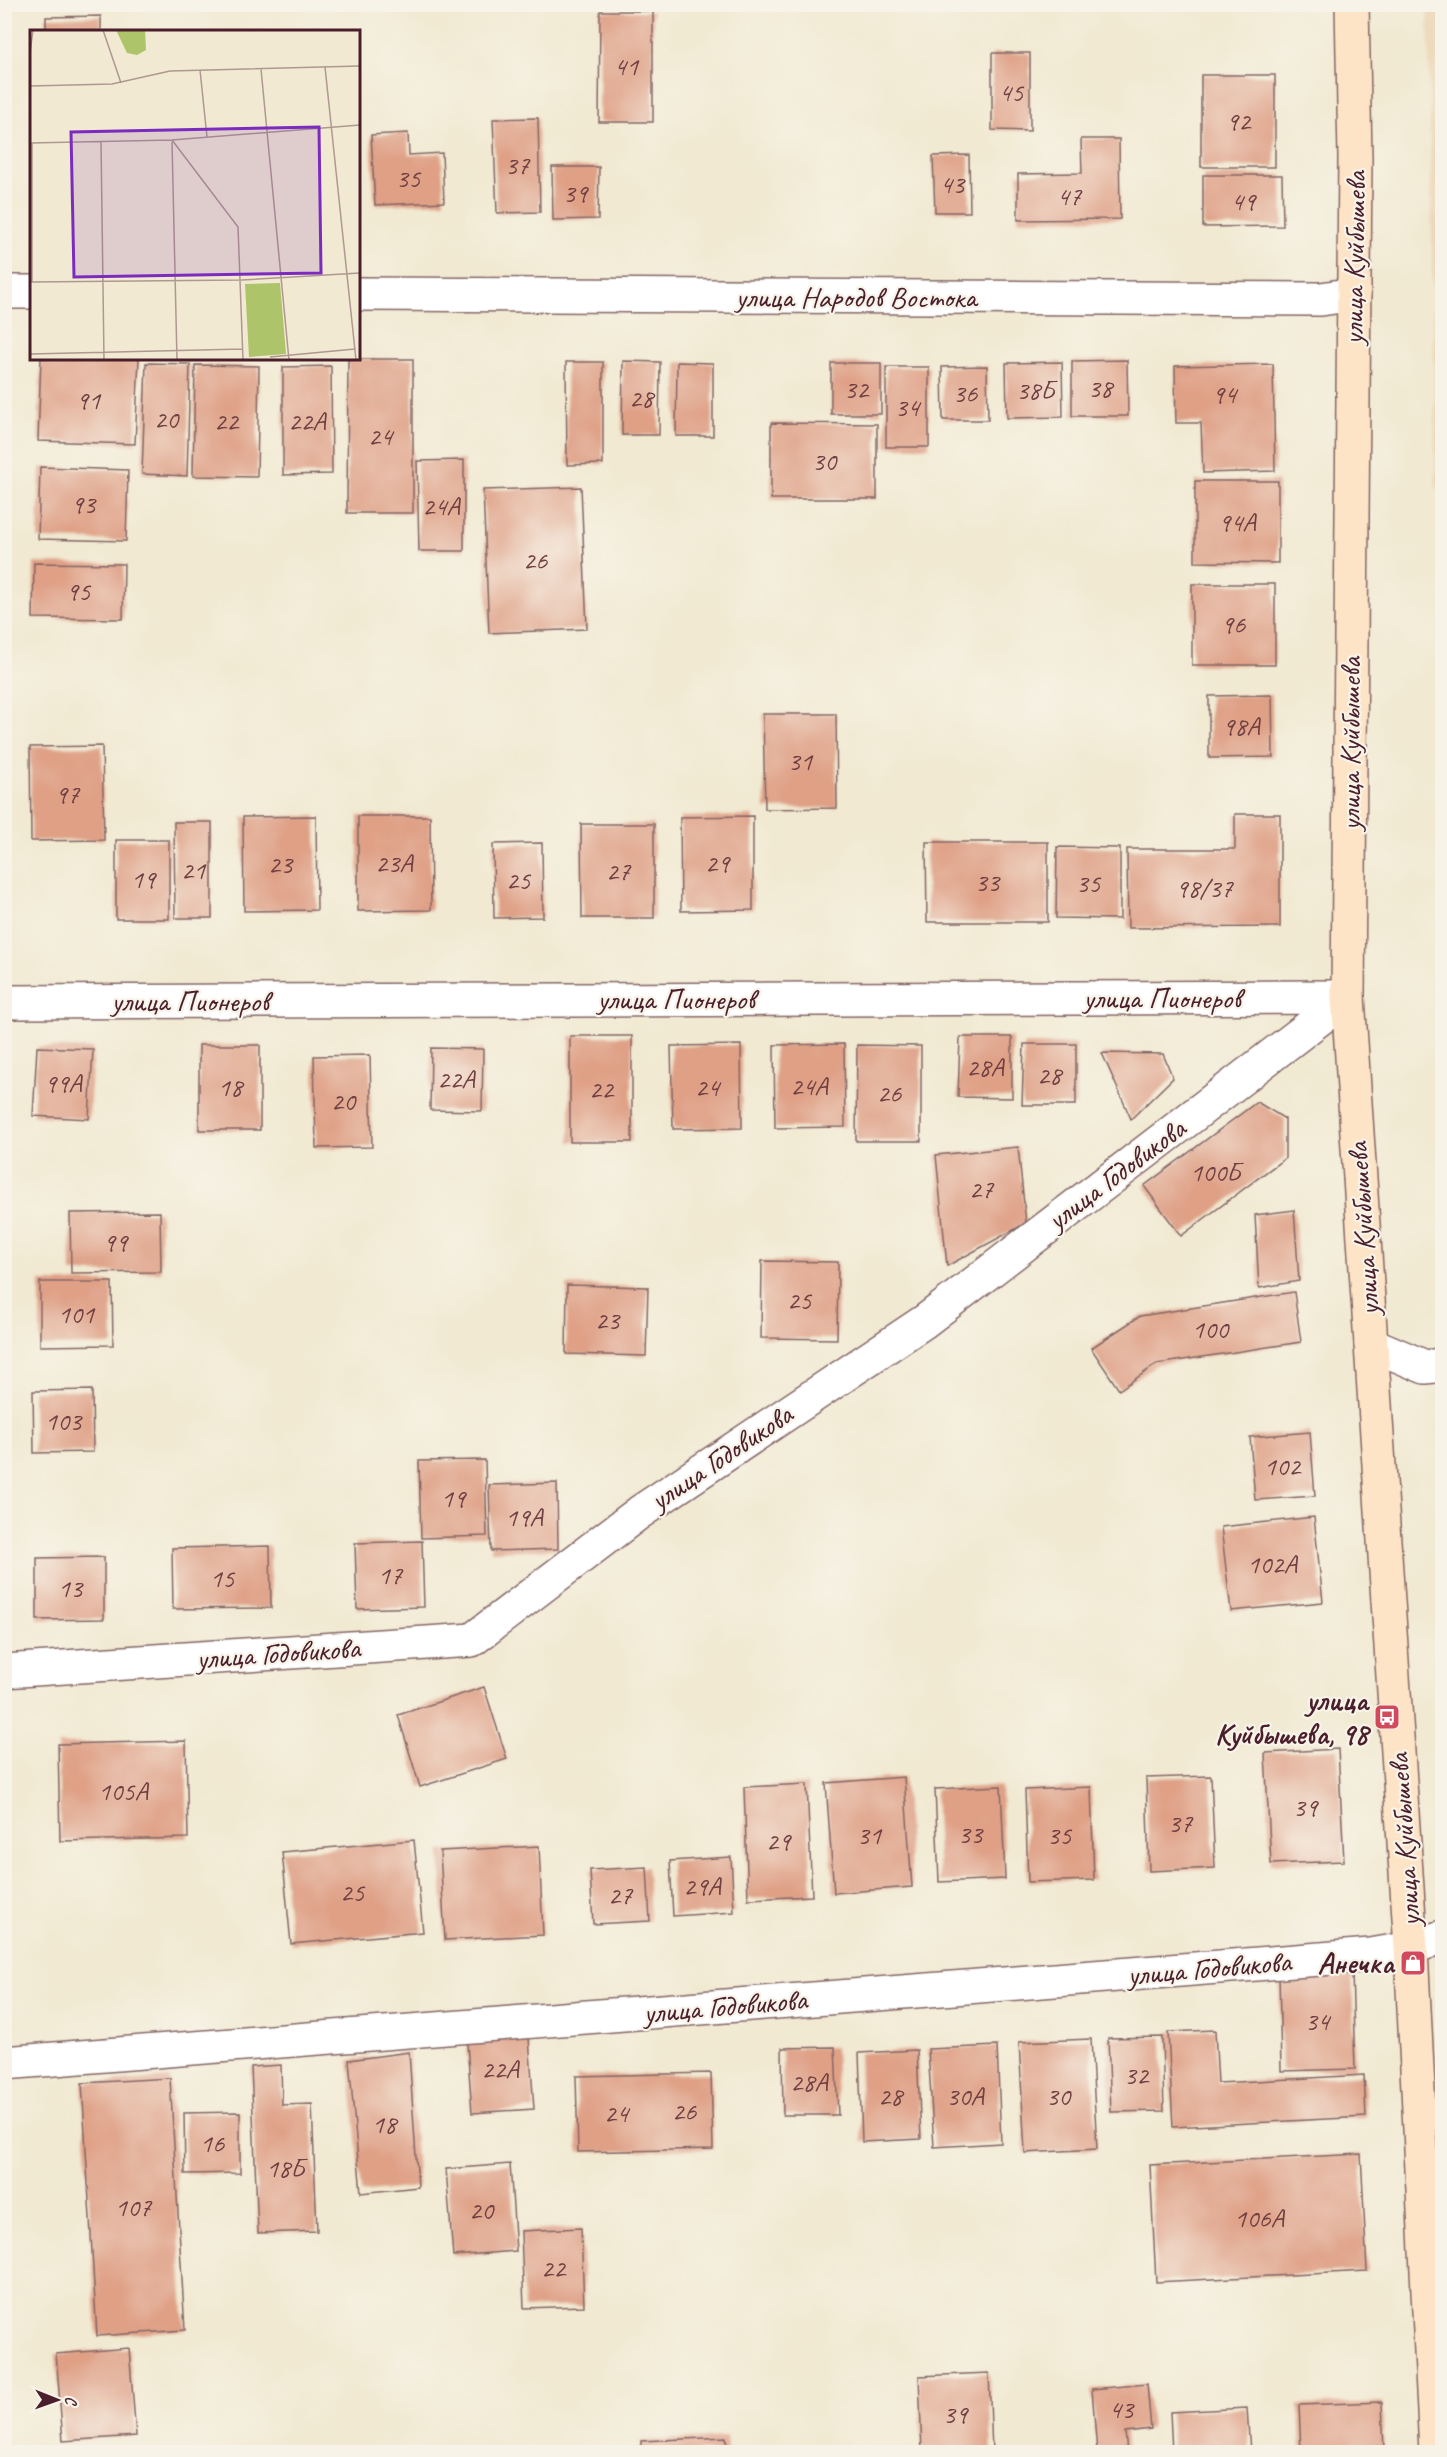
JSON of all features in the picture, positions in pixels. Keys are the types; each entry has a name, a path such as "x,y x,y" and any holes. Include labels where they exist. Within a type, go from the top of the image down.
{"street":[{"name":"улица Куйбышева","path":"1352,4 1355,158 1348,997 1412,1948 1436,2452"},
{"path":"4,292 30,292"},
{"name":"улица Народов Востока","path":"360,294 1321,299 1354,294"},
{"name":"улица Пионеров","path":"4,1002 1348,997"},
{"name":"улица Годовикова","path":"4,1671 472,1640 640,1512 925,1322 1348,997"},
{"path":"1371,1344 1425,1367 1443,1365"},
{"name":"улица Годовикова","path":"4,2063 1359,1956 1412,1948 1443,1937"}],"shaded area":[{"path":"1428,5 1442,5 1442,488 1436,488"}],"building":[{"path":"600,11 653,11 653,122 599,122"},
{"path":"101,16 101,30 46,30 46,17"},
{"path":"992,53 1030,53 1030,131 992,130"},
{"path":"1201,75 1275,75 1275,167 1201,167"},
{"path":"538,118 540,212 497,213 493,119"},
{"path":"408,133 409,155 442,153 444,202 375,205 371,135"},
{"path":"1081,139 1119,139 1120,219 1018,220 1018,174 1082,173"},
{"path":"969,155 970,212 935,212 933,156"},
{"path":"552,167 599,167 598,219 553,220"},
{"path":"1203,175 1282,175 1283,226 1203,227"},
{"path":"413,359 413,513 347,513 348,360"},
{"path":"41,360 139,360 135,444 38,441"},
{"path":"1127,360 1128,416 1072,416 1072,361"},
{"path":"623,361 660,362 659,435 622,435"},
{"path":"566,362 603,362 603,464 567,465"},
{"path":"677,362 713,363 713,436 676,436"},
{"path":"1062,362 1063,417 1007,418 1006,363"},
{"path":"146,363 190,364 187,476 142,474"},
{"path":"831,363 881,363 881,414 831,414"},
{"path":"1273,364 1275,471 1203,473 1201,423 1176,423 1175,366"},
{"path":"195,365 259,366 257,477 193,476"},
{"path":"331,366 332,474 283,475 283,367"},
{"path":"987,366 988,420 943,420 942,367"},
{"path":"886,367 929,367 929,447 886,447"},
{"path":"771,423 877,424 877,499 771,499"},
{"path":"464,460 464,551 419,551 417,461"},
{"path":"40,467 128,470 126,541 38,539"},
{"path":"1195,481 1278,481 1278,563 1195,562"},
{"path":"581,487 587,629 489,633 483,490"},
{"path":"34,563 124,564 123,619 33,618"},
{"path":"1192,584 1275,584 1275,665 1192,665"},
{"path":"1272,695 1273,757 1209,758 1209,696"},
{"path":"763,714 836,714 837,808 765,809"},
{"path":"102,746 104,840 31,841 30,747"},
{"path":"1235,814 1280,814 1280,927 1128,928 1127,849 1235,849"},
{"path":"316,816 317,910 244,911 243,817"},
{"path":"358,816 430,816 431,910 358,911"},
{"path":"753,816 753,910 681,911 680,817"},
{"path":"174,822 212,822 212,918 175,918"},
{"path":"581,824 654,824 654,918 582,918"},
{"path":"116,840 169,840 169,919 116,919"},
{"path":"926,842 1048,842 1048,922 927,922"},
{"path":"542,843 543,917 494,918 493,844"},
{"path":"1057,847 1120,848 1120,919 1056,918"},
{"path":"570,1036 632,1036 632,1142 570,1142"},
{"path":"960,1037 1012,1037 1012,1098 958,1097"},
{"path":"844,1044 845,1127 775,1128 774,1045"},
{"path":"1024,1044 1076,1044 1076,1105 1022,1105"},
{"path":"199,1045 260,1045 260,1130 199,1130"},
{"path":"741,1045 742,1128 673,1129 671,1046"},
{"path":"857,1045 921,1046 921,1141 856,1141"},
{"path":"37,1047 93,1049 89,1119 33,1116"},
{"path":"431,1048 483,1049 482,1111 430,1110"},
{"path":"1102,1053 1163,1054 1173,1078 1131,1119"},
{"path":"370,1055 372,1147 316,1148 314,1056"},
{"path":"1257,1102 1285,1119 1285,1158 1181,1236 1144,1186"},
{"path":"1018,1147 1026,1223 947,1266 936,1155"},
{"path":"1294,1210 1299,1281 1259,1288 1255,1215"},
{"path":"160,1212 161,1272 71,1273 70,1213"},
{"path":"762,1261 838,1262 837,1339 761,1338"},
{"path":"40,1282 112,1282 113,1345 40,1346"},
{"path":"567,1285 648,1287 646,1356 566,1354"},
{"path":"1294,1292 1301,1342 1157,1364 1119,1390 1091,1348 1140,1316"},
{"path":"92,1390 93,1452 34,1453 33,1391"},
{"path":"1310,1432 1315,1496 1255,1500 1250,1437"},
{"path":"485,1460 487,1536 421,1538 419,1461"},
{"path":"557,1483 558,1549 491,1551 489,1485"},
{"path":"1314,1517 1323,1602 1231,1611 1221,1527"},
{"path":"422,1541 424,1607 357,1609 355,1543"},
{"path":"270,1546 271,1608 173,1609 172,1548"},
{"path":"104,1557 104,1619 37,1620 37,1558"},
{"path":"484,1687 507,1759 420,1787 398,1715"},
{"path":"186,1741 188,1838 60,1841 58,1744"},
{"path":"1338,1749 1344,1861 1271,1864 1265,1753"},
{"path":"1211,1776 1215,1868 1149,1871 1146,1778"},
{"path":"904,1777 912,1887 834,1893 826,1783"},
{"path":"807,1784 812,1896 748,1899 744,1787"},
{"path":"1001,1786 1005,1879 939,1882 935,1789"},
{"path":"1091,1787 1094,1880 1028,1882 1025,1790"},
{"path":"414,1840 423,1932 291,1944 282,1852"},
{"path":"539,1846 543,1935 445,1940 440,1851"},
{"path":"731,1857 734,1912 673,1916 670,1861"},
{"path":"647,1867 650,1921 593,1924 590,1870"},
{"path":"1352,1972 1355,2069 1281,2071 1279,1973"},
{"path":"528,2024 534,2109 472,2113 466,2030"},
{"path":"1215,2030 1218,2083 1364,2075 1366,2117 1173,2127 1168,2032"},
{"path":"1162,2037 1164,2111 1111,2112 1108,2038"},
{"path":"1091,2039 1097,2149 1025,2153 1019,2042"},
{"path":"997,2046 1001,2143 934,2147 928,2049"},
{"path":"835,2047 838,2115 783,2115 782,2048"},
{"path":"917,2050 921,2139 862,2142 859,2053"},
{"path":"409,2052 418,2187 361,2193 349,2060"},
{"path":"281,2065 282,2105 312,2104 317,2231 258,2233 251,2067"},
{"path":"711,2073 713,2149 578,2152 576,2076"},
{"path":"170,2078 185,2330 97,2336 82,2083"},
{"path":"240,2112 240,2173 185,2174 184,2113"},
{"path":"1361,2154 1367,2271 1156,2282 1150,2165"},
{"path":"510,2164 516,2251 453,2256 446,2169"},
{"path":"581,2228 584,2306 524,2308 521,2231"},
{"path":"129,2348 136,2436 63,2441 56,2354"},
{"path":"989,2373 992,2452 922,2452 919,2376"},
{"path":"1147,2384 1151,2429 1125,2432 1127,2452 1097,2452 1092,2389"},
{"path":"1382,2402 1384,2452 1301,2452 1299,2405"},
{"path":"1247,2408 1250,2452 1172,2452 1170,2412"},
{"path":"726,2437 727,2452 641,2452 641,2441"}],"place":[{"name":"улица Куйбышева, 98","path":"1387,1717"},
{"name":"Анечка","path":"1413,1963"}]}
